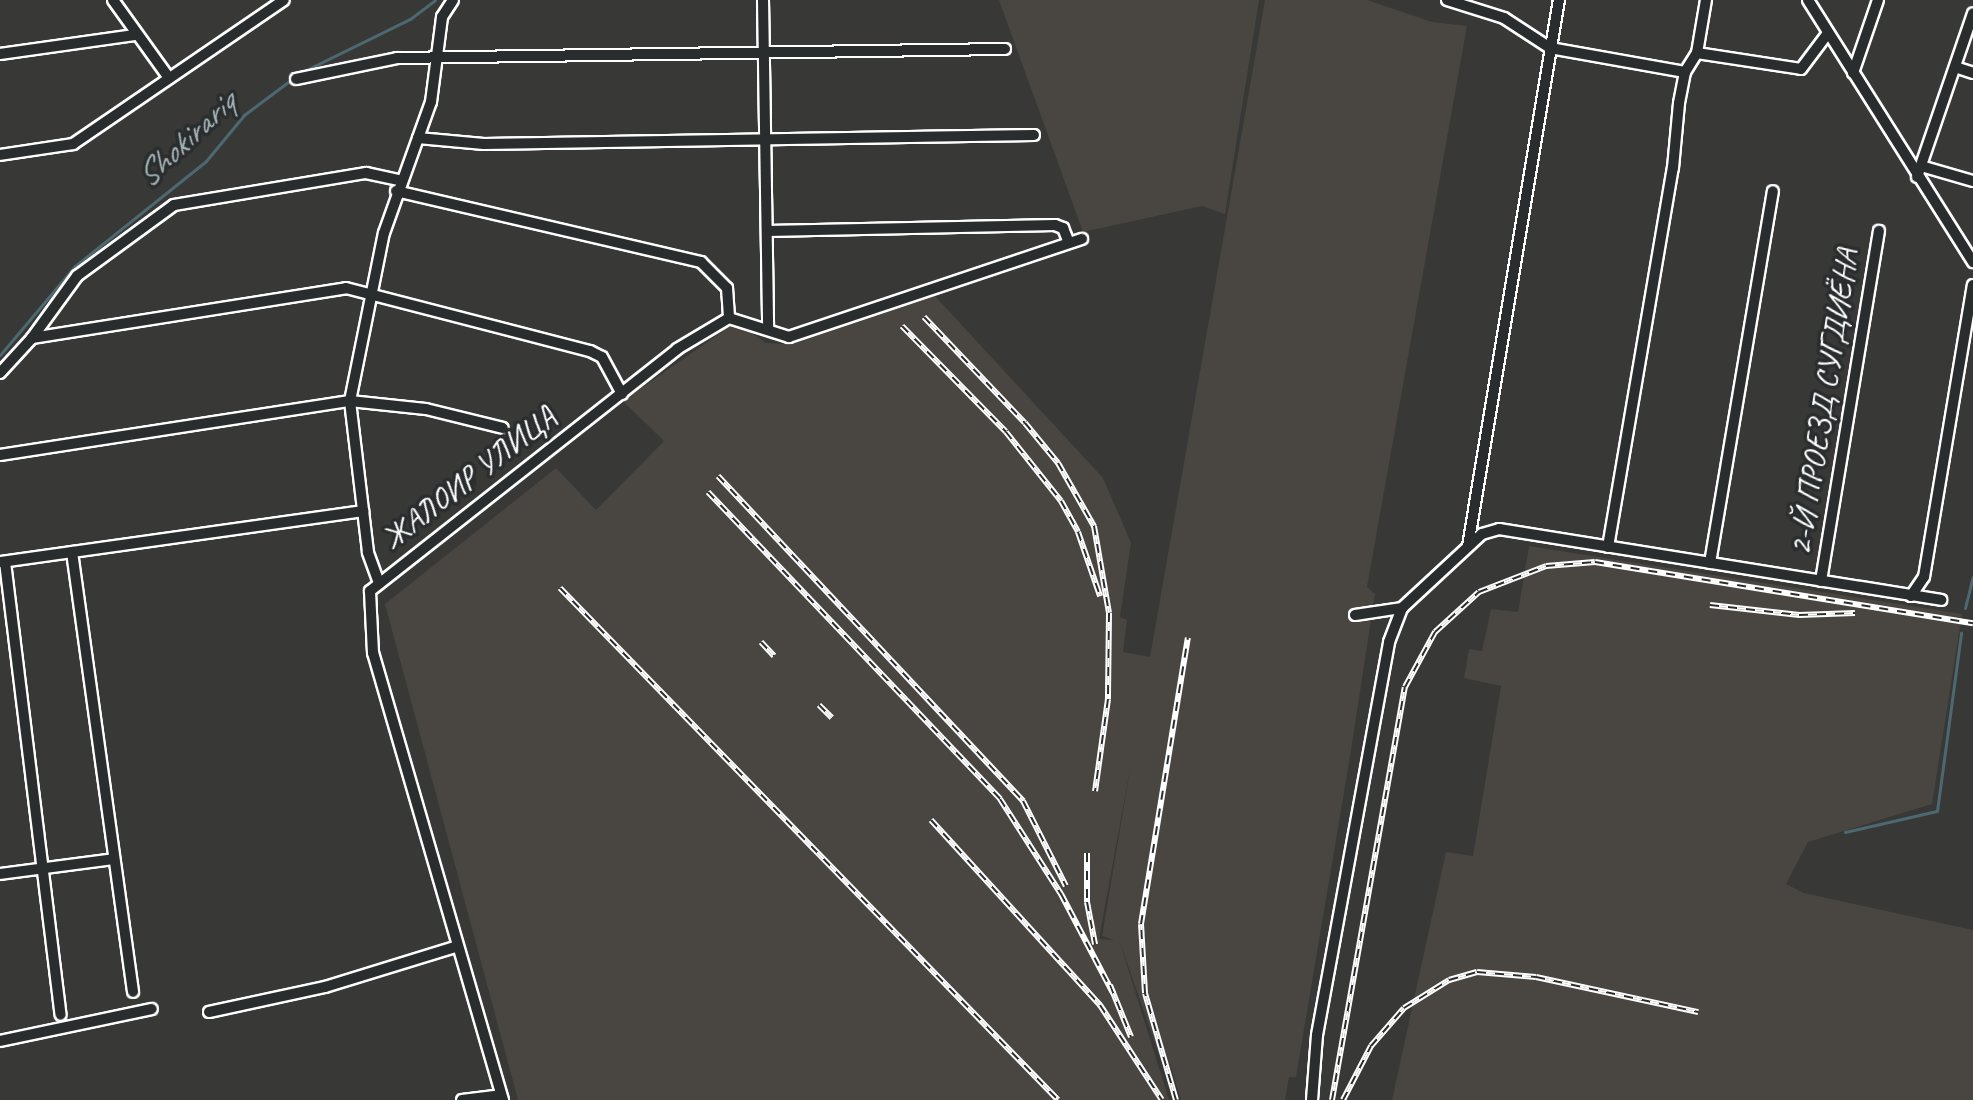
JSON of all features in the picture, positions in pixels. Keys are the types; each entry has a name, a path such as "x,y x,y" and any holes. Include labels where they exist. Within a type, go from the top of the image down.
{"street":[{"path":"113,0 135,35 169,78"},
{"path":"256,0 264,12"},
{"path":"0,155 73,144 284,0"},
{"path":"379,583 363,511 350,401 371,294 398,185 418,138 438,58 442,17 453,0"},
{"path":"763,0 768,326"},
{"path":"1447,0 1504,18 1550,48 1685,72"},
{"path":"1468,546 1559,0"},
{"path":"1608,547 1685,72 1697,53 1706,0"},
{"path":"1808,0 1973,262"},
{"path":"1853,73 1878,0"},
{"path":"1919,172 1973,13"},
{"path":"1697,53 1801,69 1828,33"},
{"path":"0,54 135,35"},
{"path":"296,79 397,58 765,54 861,47 1005,49"},
{"path":"1955,67 1973,73"},
{"path":"418,138 484,144 1034,135"},
{"path":"1919,172 1973,181"},
{"path":"0,373 32,338 77,276 174,205 366,173 398,185 701,262 727,288 729,318 768,326 789,337 1082,239"},
{"path":"1710,563 1773,191"},
{"path":"767,231 1055,225 1063,228 1069,243"},
{"name":"2-Й ПРОЕЗД СУГДИЁНА","path":"1821,581 1879,231"},
{"path":"1911,596 1924,577 1973,285"},
{"path":"32,338 346,288 590,351 602,357 622,394"},
{"name":"ЖАЛОИР УЛИЦА","path":"502,1098 373,653 370,591 677,349 729,318"},
{"path":"0,455 350,401 426,409 503,428"},
{"path":"61,1015 2,562 363,511"},
{"path":"1312,1100 1317,1035 1389,642 1402,608 1468,546 1499,529 1941,600"},
{"path":"72,552 133,992"},
{"path":"1355,615 1402,608"},
{"path":"0,874 114,859"},
{"path":"209,1012 325,987 458,946"},
{"path":"0,1041 152,1009"},
{"path":"462,1100 502,1098"}],"shaded area":[{"path":"999,0 1259,0 1225,214 1202,206 1083,232"},
{"path":"1265,0 1367,0 1432,22 1467,26 1367,587 1375,594 1296,1077 1289,1077 1285,1100 1181,1100 1170,1064 1162,1063 1119,940 1169,1100 518,1100 385,604 556,468 596,510 664,441 623,401 736,322 766,343 789,344 935,296 1103,478 1131,543 1120,617 1127,620 1123,652 1150,657","holes":["1131,764 1102,936 1114,940 1099,939"]},
{"path":"1529,546 1962,614 1932,804 1808,842 1786,884 1804,893 1973,930 1973,1100 1392,1100 1446,852 1473,856 1501,686 1464,678 1469,649 1482,651 1491,609 1518,612"}],"waterway":[{"name":"Shokirariq","path":"298,74 410,19 435,0"},
{"name":"Shokirariq","path":"0,355 75,266 206,161 244,115 292,79"},
{"path":"1965,608 1973,577"},
{"path":"1845,832 1937,811 1961,633"}],"railway":[{"path":"924,317 1025,423 1058,463 1094,526 1109,613 1108,699 1095,791"},
{"path":"902,326 1006,432 1061,501 1078,532 1100,596"},
{"path":"718,476 1023,801 1066,886"},
{"path":"708,492 1000,799 1061,894 1113,993"},
{"path":"1332,1100 1405,687 1435,632 1479,592 1546,566 1595,562 1973,623"},
{"path":"560,588 1058,1100"},
{"path":"1710,605 1799,615 1855,613"},
{"path":"1176,1100 1145,993 1141,924 1188,638"},
{"path":"761,642 774,656"},
{"path":"819,705 832,718"},
{"path":"931,820 1100,1005 1162,1100"},
{"path":"1087,853 1087,902 1095,944"},
{"path":"1343,1100 1371,1046 1404,1008 1449,980 1477,972 1536,977 1698,1012"},
{"path":"1110,985 1131,1037"}]}
